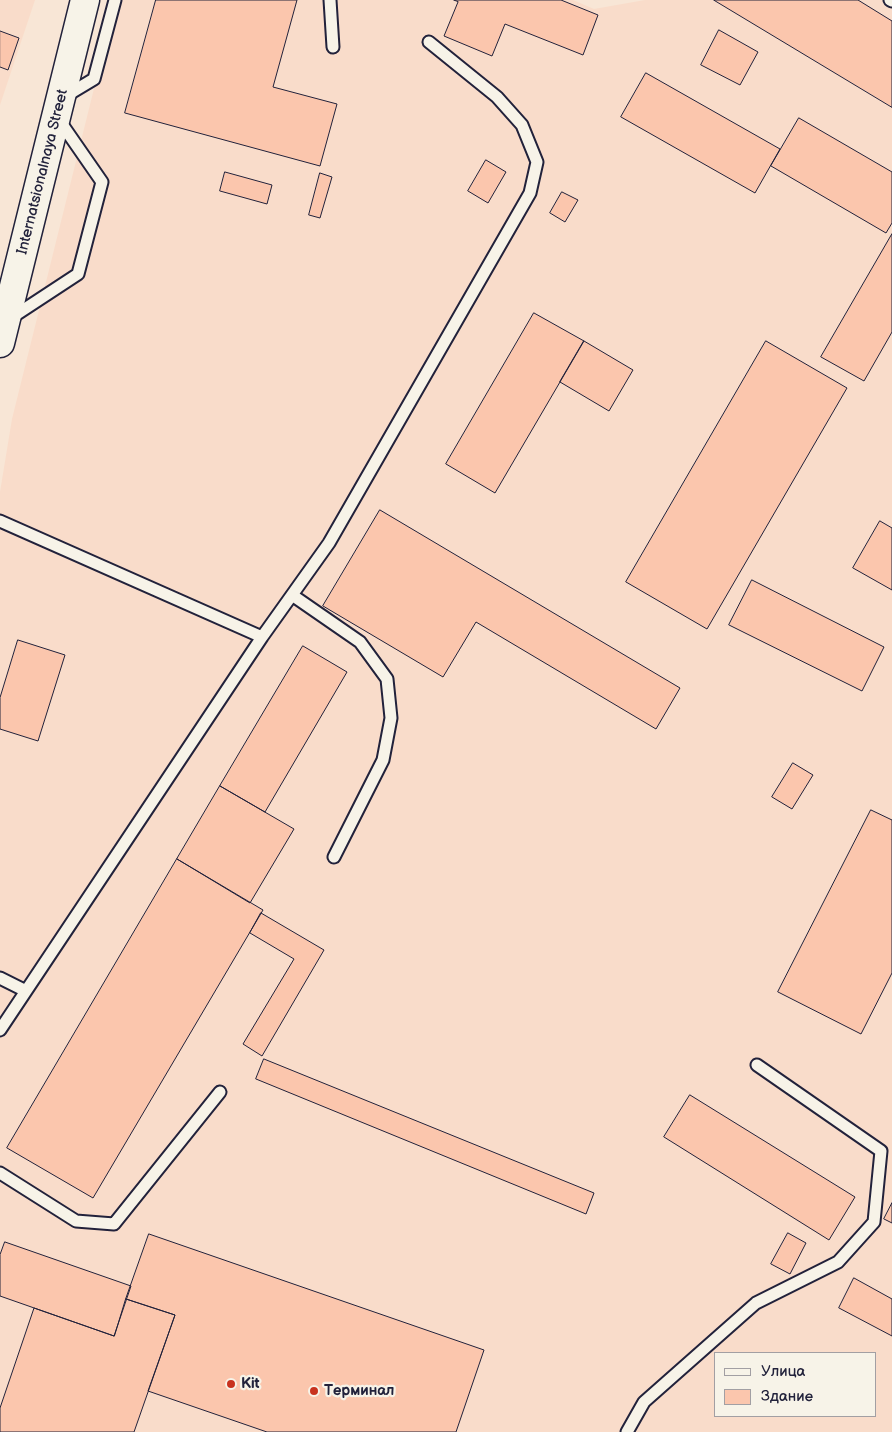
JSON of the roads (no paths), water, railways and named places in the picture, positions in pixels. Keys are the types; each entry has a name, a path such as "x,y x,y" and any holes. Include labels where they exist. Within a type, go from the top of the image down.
{"street":[{"name":"Internatsionalnaya Street","path":"3,333 85,0"}],"lane":[{"path":"3,333 78,274 102,182 58,108 94,79 115,0"},
{"path":"330,0 333,47"},
{"path":"0,1030 262,638 329,542 530,193 536,162 522,125 497,97 429,42"},
{"path":"0,521 262,638"},
{"path":"292,595 360,642 387,679 391,718 383,760 334,857"},
{"path":"0,978 26,991"},
{"path":"627,1432 644,1402 756,1303 838,1262 874,1222 881,1151 757,1065"},
{"path":"0,1173 76,1221 114,1224 220,1092"}],"place":[{"name":"Kit","path":"231,1384"},
{"name":"Терминал","path":"314,1391"}]}
